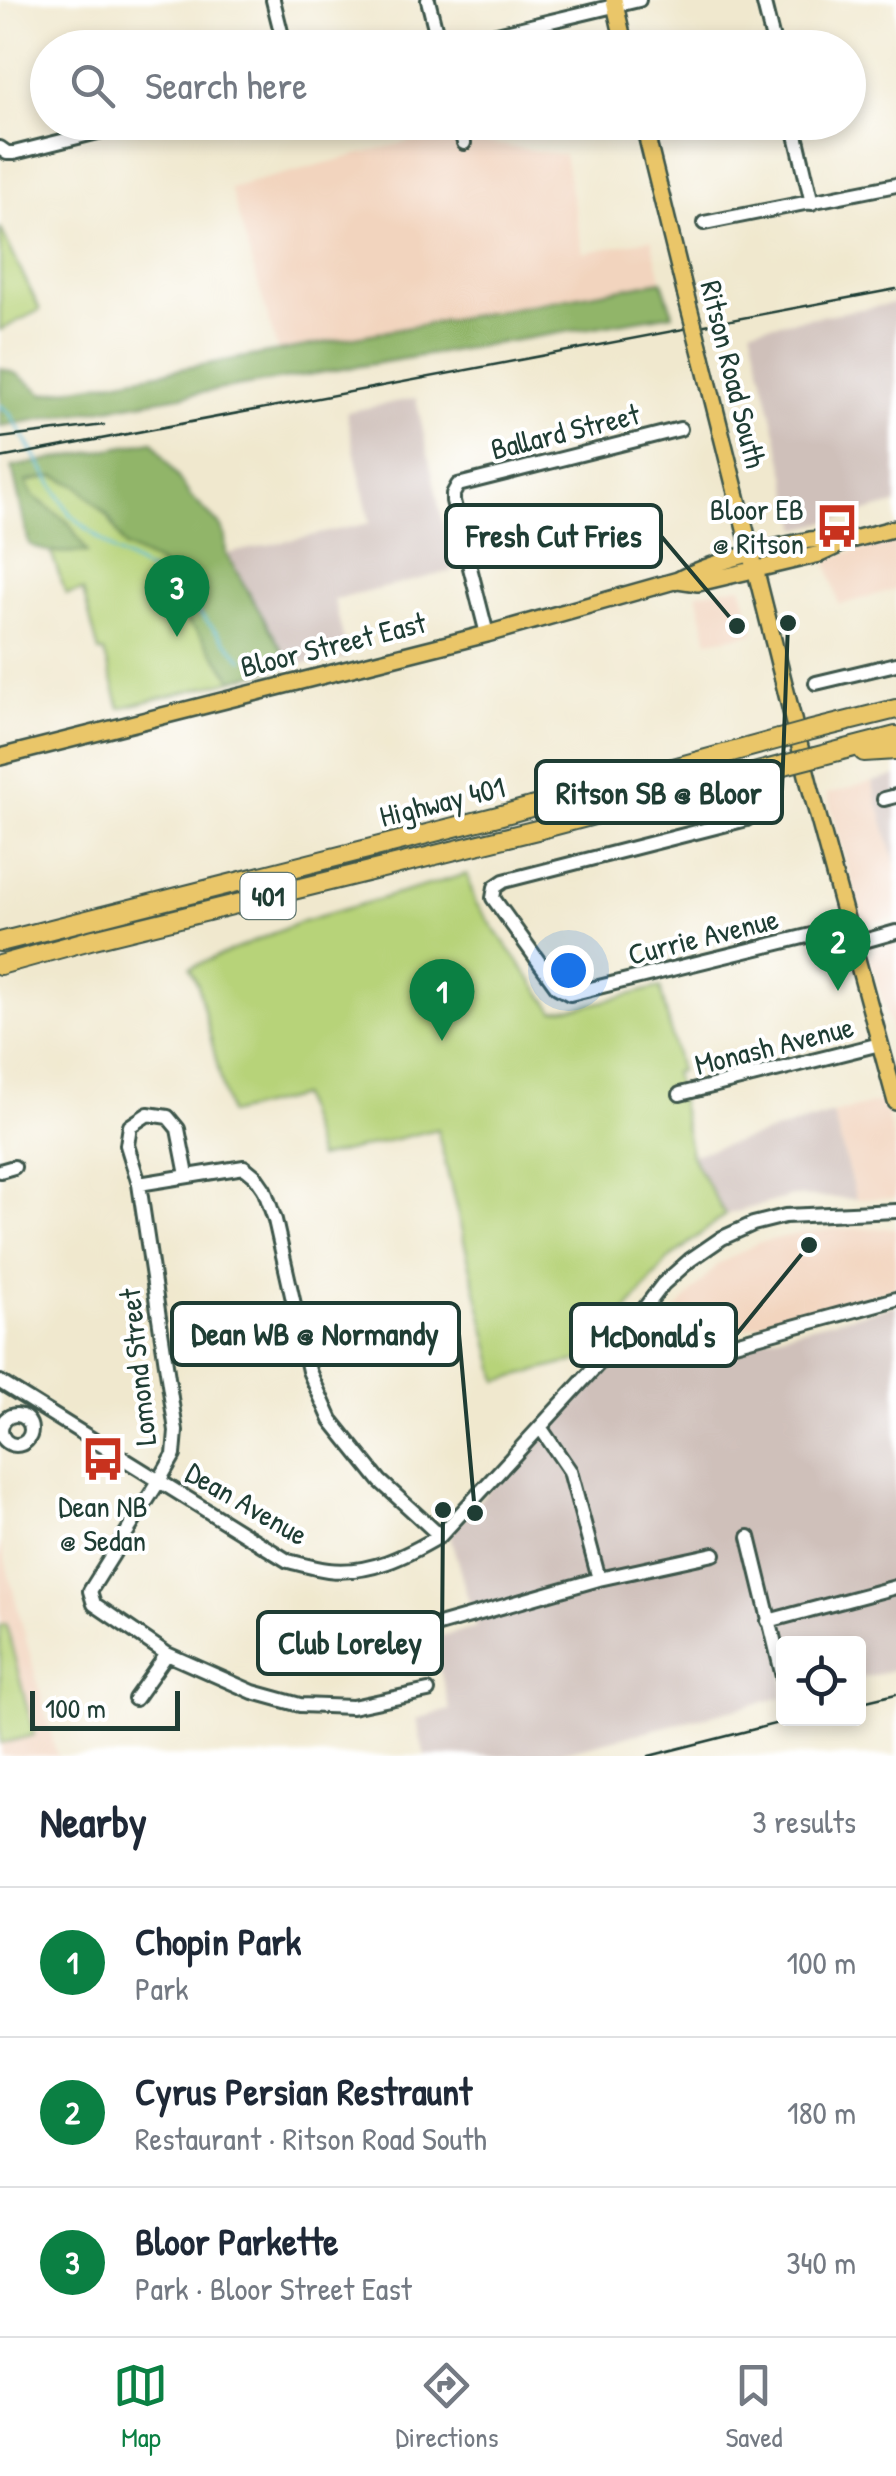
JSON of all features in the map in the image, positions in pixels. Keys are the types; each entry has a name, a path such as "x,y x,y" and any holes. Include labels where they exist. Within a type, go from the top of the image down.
{"highway":[{"name":"Highway 401","path":"0,942 498,816 896,706"},
{"name":"Highway 401","path":"0,966 896,736"},
{"path":"834,752 896,750"}],"main road":[{"path":"614,2 621,30"},
{"name":"Ritson Road South","path":"647,140 848,926 880,1044 892,1073 896,1102"},
{"name":"Bloor Street East","path":"0,757 486,634 678,580 698,583 753,562 820,554 850,540 896,528"}],"street":[{"path":"273,0 280,30"},
{"path":"428,0 435,30"},
{"path":"505,30 614,2 639,0"},
{"path":"763,0 770,30"},
{"path":"0,148 14,153 66,140"},
{"path":"797,140 812,203"},
{"path":"704,223 896,185"},
{"name":"Ballard Street","path":"486,634 452,501 454,489 462,482 680,429"},
{"path":"816,683 896,664"},
{"name":"Currie Avenue","path":"747,820 504,881 495,887 492,898 558,987 570,994 848,926"},
{"path":"853,944 896,932"},
{"name":"Monash Avenue","path":"680,1094 880,1044"},
{"name":"Lomond Street","path":"187,1175 178,1130 168,1117 148,1114 130,1126 128,1146 139,1184 176,1431 174,1454 160,1481 90,1590 94,1604 167,1654 252,1692 300,1704 352,1707 428,1691"},
{"path":"139,1184 244,1168 255,1176 275,1220 309,1371 331,1420 380,1481 440,1536"},
{"name":"Dean Avenue","path":"0,1382 288,1561 331,1570 372,1568 409,1554 440,1536 622,1338 663,1284 722,1238 785,1216 896,1211"},
{"path":"622,1338 671,1353 709,1350 896,1299"},
{"path":"540,1427 570,1471 599,1579"},
{"path":"749,1537 776,1651"},
{"path":"428,1628 599,1579 714,1554"},
{"path":"768,1621 896,1587"},
{"path":"135,1699 167,1654"}],"shaded area":[{"path":"415,140 466,140 564,155 583,253 651,239 662,281 279,356 230,188"},
{"path":"896,303 896,504 799,529 751,328"},
{"path":"416,398 453,571 334,600 348,658 291,665 226,554 370,523 346,412"},
{"path":"896,540 896,589 839,605 826,559"},
{"path":"741,586 755,633 708,641 697,593"},
{"path":"896,776 896,866 872,782"},
{"path":"872,782 896,866 896,918 863,924 827,794"},
{"path":"896,939 896,1044 869,957 878,944"},
{"path":"884,1101 896,1152 896,1198 856,1199 833,1114"},
{"path":"833,1114 856,1199 793,1196 725,1215 691,1155"},
{"path":"896,1228 896,1288 688,1343 654,1334 717,1265 757,1243 836,1229"},
{"path":"896,1305 896,1669 866,1677 866,1636 776,1636 776,1699 547,1756 425,1756 416,1719 450,1710 439,1667 405,1675 398,1647 476,1627 449,1532 627,1344 643,1353 704,1353"},
{"path":"0,1541 57,1756 0,1756"}],"green space":[{"path":"0,227 40,310 0,330"},
{"path":"662,281 673,314 0,426 0,368 17,374 44,394"},
{"path":"153,441 191,497 220,525 226,554 291,665 233,680 203,638 159,593 163,572 160,564 125,547 108,516 78,486 55,476 26,482 33,496 69,523 87,552 50,551 29,544 12,467"},
{"path":"55,476 78,486 94,501 108,516 125,547 160,564 160,593 203,638 233,680 120,708 104,652 99,652 83,591 66,594 51,552 85,552 69,523 33,496 25,482"},
{"path":"467,874 475,902 554,1011 660,987 680,1071 674,1072 691,1155 725,1215 669,1259 588,1358 498,1381 437,1129 318,1158 300,1096 229,1114 198,985 190,968 303,921"},
{"path":"6,1624 34,1735 0,1744 0,1625"}],"waterway":[{"path":"0,405 10,414 70,514 115,552 171,583 243,660"}],"railway":[{"path":"0,458 896,289"},
{"path":"0,438 104,425"},
{"path":"866,1701 896,1694"},
{"path":"649,1756 776,1724"}],"place":[{"name":"Bloor EB @ Ritson","path":"837,526"},
{"name":"Ritson SB @ Bloor","path":"788,623"},
{"name":"Fresh Cut Fries","path":"737,626"},
{"name":"Bloor Parkette","path":"177,637"},
{"name":"Cyrus Persian Restraunt","path":"838,991"},
{"name":"Chopin Park","path":"442,1041"},
{"name":"McDonald's","path":"809,1245"},
{"name":"Dean NB @ Sedan","path":"103,1459"},
{"name":"Club Loreley","path":"443,1510"},
{"name":"Dean WB @ Normandy","path":"475,1513"}]}
